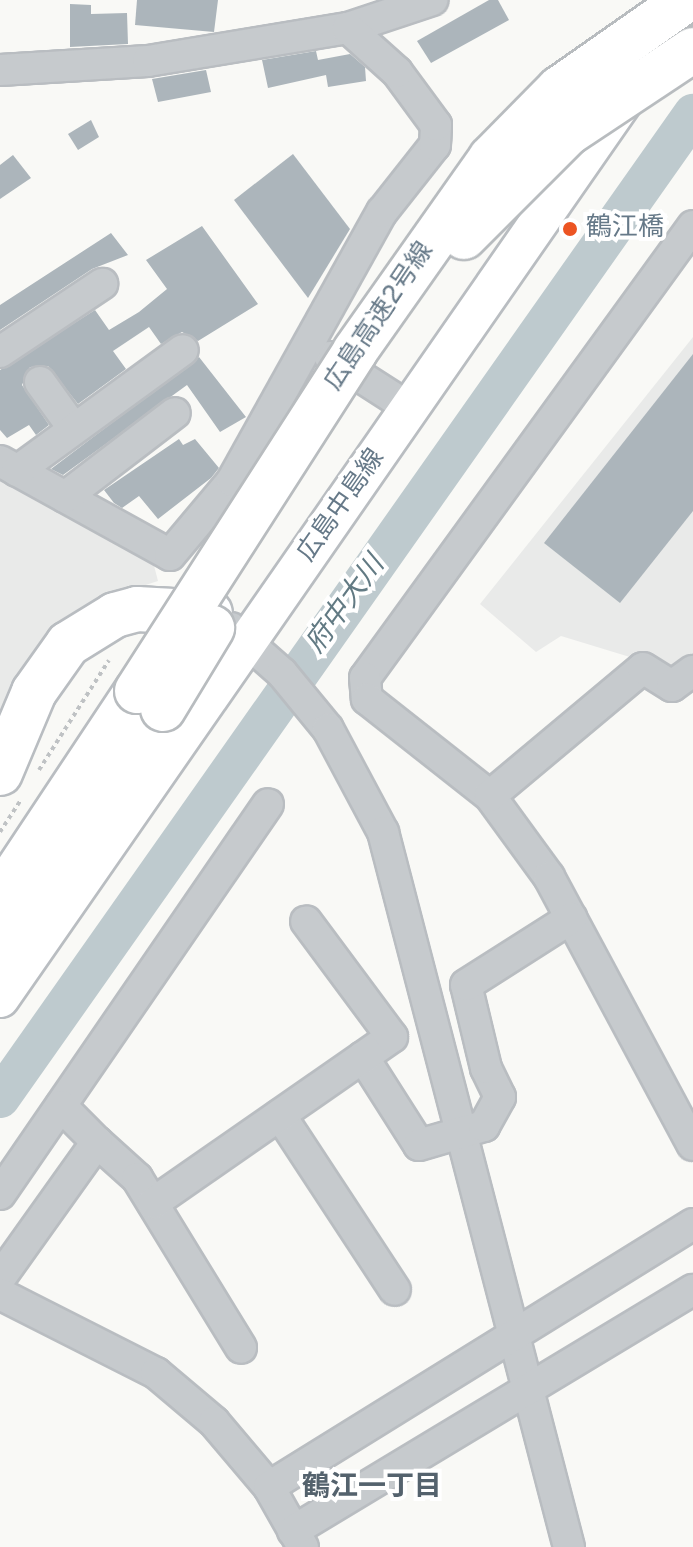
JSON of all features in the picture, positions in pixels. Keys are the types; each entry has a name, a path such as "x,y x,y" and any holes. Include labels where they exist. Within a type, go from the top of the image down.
{"highway":[{"name":"広島高速2号線","path":"136,687 355,351 491,158 559,89 686,0"},
{"name":"広島高速2号線","path":"136,687 376,363 473,226 568,133 693,50"},
{"path":"18,771 47,667 90,627 137,609 210,613"},
{"path":"0,899 136,687"},
{"path":"0,953 136,687"}],"main road":[{"name":"広島中島線","path":"0,899 210,613 355,373 490,191 655,0"},
{"name":"広島中島線","path":"0,998 257,649 411,409 624,102 655,0"},
{"path":"665,0 693,35"}],"street":[{"path":"0,70 148,61 348,28 432,0"},
{"path":"8,466 170,555 232,481 382,212 435,145 436,125 397,72 348,28"},
{"path":"693,226 365,678 367,699 490,796 571,918 693,1145"},
{"path":"0,352 102,284"},
{"path":"308,344 411,409"},
{"path":"8,466 73,428 183,350"},
{"path":"40,382 73,428"},
{"path":"65,497 175,413"},
{"path":"210,613 257,649 328,729 390,851 569,1547"},
{"path":"490,796 643,668 672,686 693,671"},
{"path":"0,1194 268,804"},
{"path":"363,1057 419,1145 463,1133 495,1115 500,1097 486,1068 466,985 571,918"},
{"path":"153,1203 392,1037 306,921"},
{"path":"61,1106 137,1178 241,1348"},
{"path":"280,1115 395,1290"},
{"path":"0,1278 97,1142"},
{"path":"269,1487 693,1224"},
{"path":"0,1294 156,1373 214,1422 269,1487 298,1539 529,1388 693,1290"}],"path":[{"path":"0,832 18,771 136,687"}],"shaded area":[{"path":"693,337 693,662 679,672 561,636 536,652 480,604"},
{"path":"16,477 151,554 158,581 102,599 0,728 0,478"}],"building":[{"path":"137,0 218,0 214,32 135,25"},
{"path":"489,0 498,0 509,20 431,63 417,41"},
{"path":"70,4 91,5 91,14 127,13 128,44 70,47"},
{"path":"316,51 318,60 350,54 365,67 366,81 328,87 326,75 268,88 262,60"},
{"path":"206,70 211,92 158,102 152,79"},
{"path":"91,120 99,137 78,150 68,134"},
{"path":"293,154 350,229 308,298 234,200"},
{"path":"13,155 31,178 0,199 0,165"},
{"path":"202,226 258,304 198,341 182,332 161,344 149,327 113,351 126,369 78,404 48,366 30,367 22,385 49,425 36,435 29,425 7,438 0,430 0,370 95,310 109,330 139,312 167,289 146,260"},
{"path":"111,233 128,255 92,269 0,330 0,305"},
{"path":"693,354 693,511 620,603 544,543"},
{"path":"199,357 246,417 220,432 187,385 63,475 51,469"},
{"path":"179,439 183,445 195,439 219,468 211,478 158,519 139,496 122,508 114,503 104,490"}],"waterway":[{"name":"府中大川","path":"0,1098 693,114"}],"place":[{"name":"鶴江橋","path":"570,229"}],"district":[{"name":"鶴江一丁目","path":"372,1488"}]}
